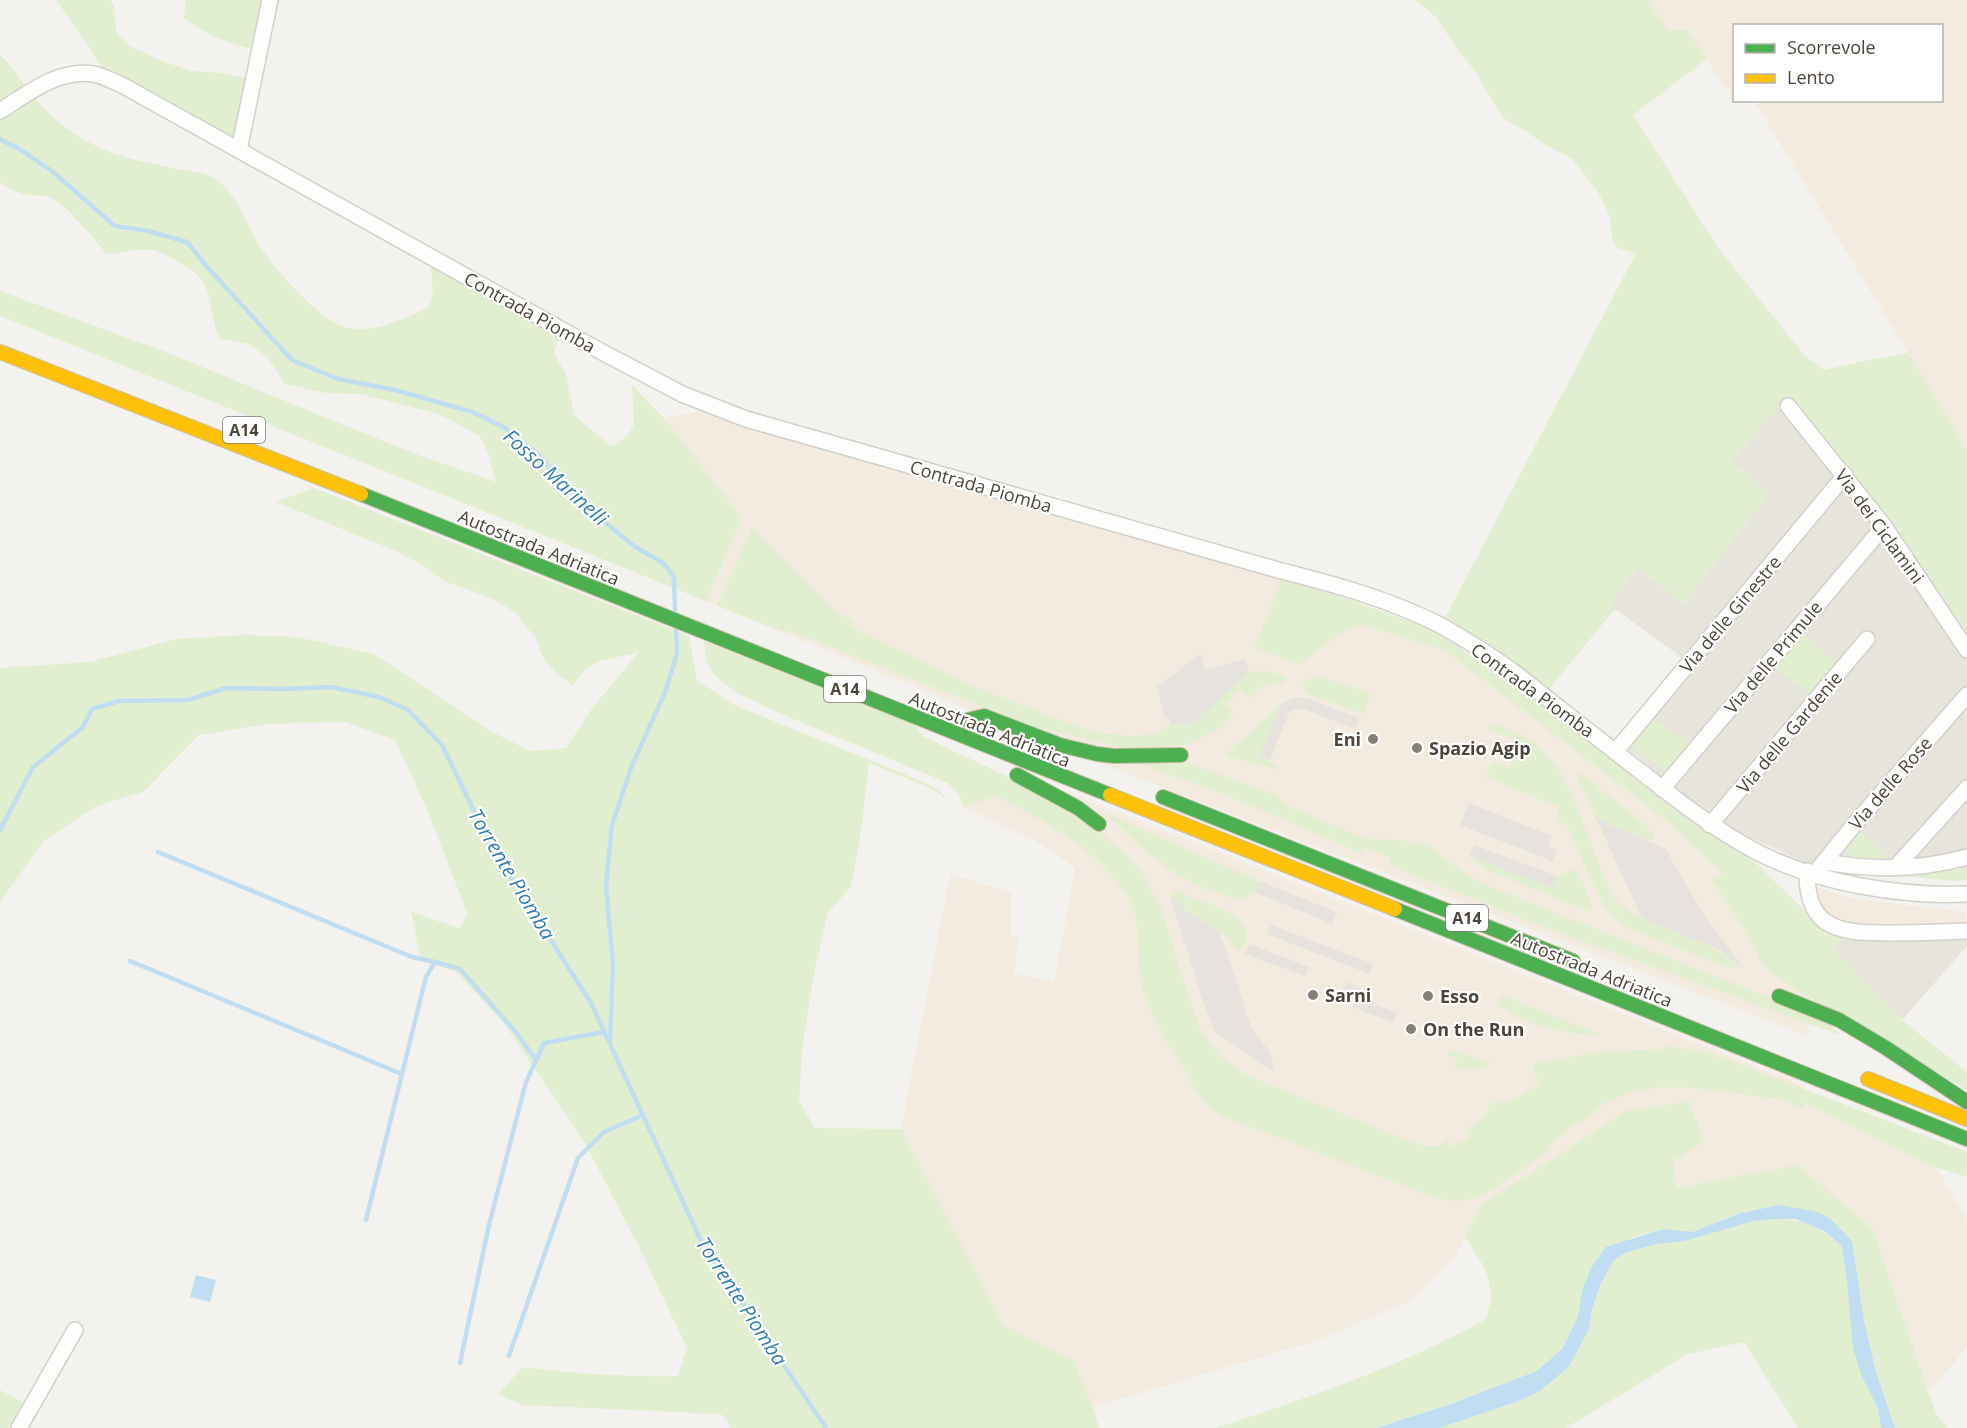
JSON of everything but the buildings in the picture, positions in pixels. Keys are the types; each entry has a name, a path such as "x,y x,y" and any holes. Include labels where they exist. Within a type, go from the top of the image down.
{"highway":[{"name":"Autostrada Adriatica","path":"0,352 1967,1139"},
{"path":"907,715 926,735 984,759"},
{"name":"Autostrada Adriatica","path":"1078,764 961,718 984,716 1060,745 1096,754 1181,755"},
{"path":"1003,769 1078,808 1100,824"},
{"name":"Autostrada Adriatica","path":"1153,793 1589,967"},
{"path":"1779,996 1839,1020 1967,1102"},
{"path":"1714,1052 1868,1111 1892,1109"},
{"path":"1856,1074 1967,1119"}],"street":[{"path":"239,150 270,0"},
{"name":"Contrada Piomba","path":"4,109 52,79 70,75 94,74 120,84 431,259 682,394 746,419 1333,584 1385,601 1438,625 1482,650 1514,672 1710,825 1760,853 1786,865 1816,869 1868,888 1967,894"},
{"name":"Via dei Ciclamini","path":"1788,406 1884,526 1967,650"},
{"name":"Via delle Ginestre","path":"1615,752 1845,476"},
{"name":"Via delle Primule","path":"1662,789 1884,526"},
{"name":"Via delle Gardenie","path":"1710,825 1867,639"},
{"name":"Via delle Rose","path":"1816,869 1967,695"},
{"path":"1896,867 1967,788"},
{"path":"1967,857 1951,862 1896,867 1849,866 1816,869 1807,886 1810,901 1817,914 1835,928 1861,933 1967,931"},
{"path":"19,1428 75,1330"}],"shaded area":[{"path":"1647,0 1967,0 1967,449 1755,102 1943,102 1943,24 1733,24 1733,99 1687,30 1669,31"},
{"path":"1788,397 1890,524 1967,637 1967,868 1900,874 1818,869 1722,824 1615,739 1683,658 1612,607 1619,592 1638,568 1683,604 1769,494 1731,461"},
{"path":"700,411 1339,596 1362,625 1444,650 1670,823 1702,852 1811,969 1808,1036 1097,762 706,601 742,518 664,418"},
{"path":"1201,653 1205,670 1244,659 1250,672 1191,725 1171,723 1164,715 1157,687"},
{"path":"1296,697 1309,699 1359,718 1355,729 1303,709 1293,710 1289,713 1270,760 1259,756 1282,703"},
{"path":"1039,781 1805,1086 1804,1103 1937,1168 1967,1220 1967,1347 1929,1392 1873,1229 1797,1166 1675,1188 1674,1160 1704,1141 1688,1101 1479,1207 1455,1257 1412,1300 1316,1341 1093,1407 1073,1360 1003,1324 901,1129 950,874 1011,893 1011,937 1019,938 1014,974 1054,981 1075,870 1071,864 1034,840 963,807"},
{"path":"1469,803 1552,836 1548,846 1557,849 1552,861 1460,825"},
{"path":"1595,816 1603,822 1665,848 1703,914 1744,969 1720,950 1642,918"},
{"path":"1474,845 1557,876 1552,888 1470,856"},
{"path":"1259,881 1337,912 1332,924 1254,892"},
{"path":"1813,886 1855,899 1965,912 1967,926 1870,928 1844,924 1829,917 1815,900"},
{"path":"1172,896 1187,911 1219,932 1251,1027 1270,1052 1275,1073 1215,1032 1171,901"},
{"path":"1271,925 1373,964 1370,974 1267,934"},
{"path":"1847,936 1967,937 1967,946 1902,1020 1833,948"},
{"path":"1249,944 1309,967 1305,976 1245,954"},
{"path":"1346,982 1361,988 1357,997 1342,991"},
{"path":"1357,997 1397,1013 1393,1023 1353,1007"}],"green space":[{"path":"56,0 110,0 114,6 116,33 129,46 191,71 223,73 245,78 236,140 117,74 103,70"},
{"path":"186,0 263,0 252,49 216,37 192,24 184,18"},
{"path":"1415,0 1647,0 1668,30 1687,30 1707,59 1633,115 1719,249 1805,356 1824,370 1908,353 1967,449 1967,637 1890,524 1788,397 1731,461 1769,494 1683,604 1638,568 1619,592 1612,607 1615,609 1548,690 1480,640 1444,620 1636,253 1617,248 1613,241 1609,214 1598,192 1572,159 1503,118 1472,67 1436,17"},
{"path":"0,55 43,108 63,126 86,141 124,157 202,173 218,180 233,197 256,240 271,262 307,301 331,321 353,329 375,328 398,321 429,307 433,292 431,267 561,336 555,348 555,356 566,374 574,415 609,445 616,445 630,432 634,424 632,385 664,418 742,518 706,601 0,316 0,291 163,351 410,452 496,482 489,456 480,436 439,414 361,394 326,393 285,384 268,358 249,344 220,339 206,288 199,277 187,267 152,250 106,254 79,222 55,200 47,196 18,192 0,182"},
{"path":"314,488 689,636 697,680 732,704 921,781 936,788 949,800 930,788 869,763 861,832 851,887 828,912 813,978 802,1052 799,1101 815,1128 901,1129 1003,1324 1073,1360 1093,1407 1099,1428 731,1428 721,1414 523,1405 498,1394 523,1367 562,1372 678,1376 687,1348 640,1249 585,1143 503,1022 456,972 421,960 411,912 459,928 468,915 426,807 395,740 345,722 266,724 199,735 143,792 96,806 44,841 0,902 0,668 90,662 176,639 244,635 297,637 374,654 492,732 530,751 566,748 593,707 639,652 597,662 586,669 573,685 556,673 543,658 536,639 515,612 491,598 444,581 424,566 396,551 276,502"},
{"path":"752,528 837,613 854,621 851,627 970,685 1095,733 1133,736 1156,734 1171,723 1191,725 1250,672 1269,671 1287,677 1281,684 1263,687 1250,698 1240,690 1226,704 1234,713 1220,728 1189,744 1133,750 1033,726 717,605"},
{"path":"1282,580 1351,600 1431,629 1531,695 1635,779 1736,851 1754,861 1816,922 1847,936 1833,948 1902,1020 1967,1072 1967,1090 1801,993 1771,972 1760,960 1750,938 1711,879 1722,873 1670,823 1444,650 1362,625 1340,633 1300,664 1254,648"},
{"path":"1800,631 1838,664 1811,696 1772,664"},
{"path":"704,641 911,722 924,737 1027,786 1097,830 1127,855 1144,876 1162,910 1202,1033 1223,1059 1248,1076 1422,1146 1439,1146 1448,1140 1452,1147 1471,1137 1467,1129 1482,1119 1490,1103 1508,1102 1540,1084 1534,1074 1534,1064 1597,1052 1665,1049 1667,1046 1702,1051 1735,1062 1967,1152 1967,1177 1937,1168 1805,1103 1804,1108 1779,1099 1696,1088 1665,1087 1633,1091 1603,1104 1583,1122 1578,1121 1550,1145 1546,1152 1507,1180 1486,1193 1465,1200 1428,1195 1220,1115 1198,1093 1152,1013 1140,974 1137,925 1132,907 1116,881 1102,865 1052,826 996,796 963,807 959,794 948,783 772,710 737,693 715,676 706,662"},
{"path":"1322,677 1371,694 1363,714 1311,695 1301,685 1312,678"},
{"path":"1282,703 1259,756 1277,765 1276,769 1226,756 1226,753"},
{"path":"1649,716 1675,735 1678,733 1692,743 1667,773 1626,742"},
{"path":"1488,724 1512,731 1532,742 1561,774 1607,884 1623,907 1639,917 1687,936 1738,964 1733,968 1724,966 1632,930 1614,917 1604,905 1592,882 1568,827 1556,820 1559,807 1486,777 1492,762 1509,768 1520,742 1487,727"},
{"path":"1175,758 1277,795 1286,805 1366,839 1401,840 1427,845 1470,877 1498,890 1828,1021 1840,1035 1547,928 1404,871 1389,864 1391,858 1364,847 1361,853 1224,794 1129,760"},
{"path":"1581,773 1645,825 1653,834 1654,840 1648,840 1603,822 1595,816 1577,778"},
{"path":"1105,813 1259,881 1254,892 1242,899 1236,899 1202,887 1178,875 1151,856"},
{"path":"1857,828 1887,856 1882,862 1851,859 1840,848"},
{"path":"1470,856 1552,887 1557,876 1577,869 1592,906 1590,912 1485,869"},
{"path":"1967,868 1967,880 1954,881 1843,870 1900,874"},
{"path":"1174,891 1223,909 1240,921 1247,936 1243,947 1237,951 1227,938 1177,902 1172,896"},
{"path":"1501,997 1597,1033 1597,1035 1544,1027 1517,1017 1498,1003"},
{"path":"1449,1050 1493,1063 1480,1068 1454,1069 1458,1059 1447,1055"},
{"path":"1689,1101 1704,1141 1674,1160 1676,1188 1797,1165 1873,1229 1936,1414 1948,1428 1895,1428 1876,1372 1864,1321 1852,1241 1779,1205 1741,1213 1692,1232 1663,1229 1631,1238 1582,1291 1578,1316 1563,1348 1537,1371 1448,1405 1376,1428 1216,1428 1320,1393 1388,1366 1486,1319 1492,1296 1486,1270 1465,1237 1479,1207 1625,1111"},
{"path":"1777,1219 1805,1223 1827,1234 1842,1246 1862,1377 1878,1409 1881,1428 1798,1428 1744,1342 1688,1354 1566,1428 1439,1428 1539,1392 1589,1329 1592,1309 1600,1285 1614,1260 1627,1252 1657,1244 1685,1241 1754,1221"},
{"path":"0,1390 27,1404 11,1428 0,1428"}],"water":[{"path":"1779,1205 1818,1212 1832,1220 1852,1241 1864,1321 1876,1372 1895,1428 1881,1428 1878,1409 1862,1377 1853,1348 1842,1246 1824,1231 1796,1219 1777,1219 1754,1221 1685,1241 1657,1244 1627,1252 1614,1260 1600,1285 1592,1309 1589,1329 1569,1366 1539,1392 1439,1428 1376,1428 1448,1405 1537,1371 1563,1348 1578,1316 1582,1291 1591,1268 1606,1247 1663,1229 1692,1232 1741,1213"},
{"path":"196,1275 216,1280 210,1302 190,1297"}],"waterway":[{"name":"Fosso Marinelli","path":"0,139 53,172 115,226 148,231 187,242 292,360 338,379 395,390 473,412 505,428 539,455 574,495 596,515 634,546 663,563 674,577 675,611"},
{"name":"Fosso Marinelli","path":"610,1042 613,964 606,886 612,825 631,768 666,690 677,653 676,631"},
{"name":"Torrente Piomba","path":"0,830 33,767 83,727 92,709 119,701 188,700 226,688 331,687 379,697 408,710 442,745 493,850 591,1003 702,1243 826,1428"},
{"path":"158,852 412,957 435,962"},
{"path":"130,961 402,1074 426,977 435,962 460,969 515,1031 536,1060"},
{"path":"460,1363 489,1225 526,1082 544,1043 604,1032"},
{"path":"366,1220 402,1074"},
{"path":"509,1356 578,1158 604,1132 643,1115"}],"traffic: fast":[{"path":"361,494 1110,795"},
{"path":"967,720 984,716 1060,745 1097,754 1181,755"},
{"path":"1017,775 1078,808 1099,824"},
{"path":"1163,797 1573,961"},
{"path":"1395,909 1967,1139"},
{"path":"1779,996 1839,1020 1967,1102"}],"traffic: slow":[{"path":"0,352 361,494"},
{"path":"1110,795 1395,909"},
{"path":"1868,1079 1967,1119"}],"place":[{"name":"Eni","path":"1373,739"},
{"name":"Spazio Agip","path":"1417,748"},
{"name":"Sarni","path":"1313,995"},
{"name":"Esso","path":"1428,996"},
{"name":"On the Run","path":"1411,1029"}]}
